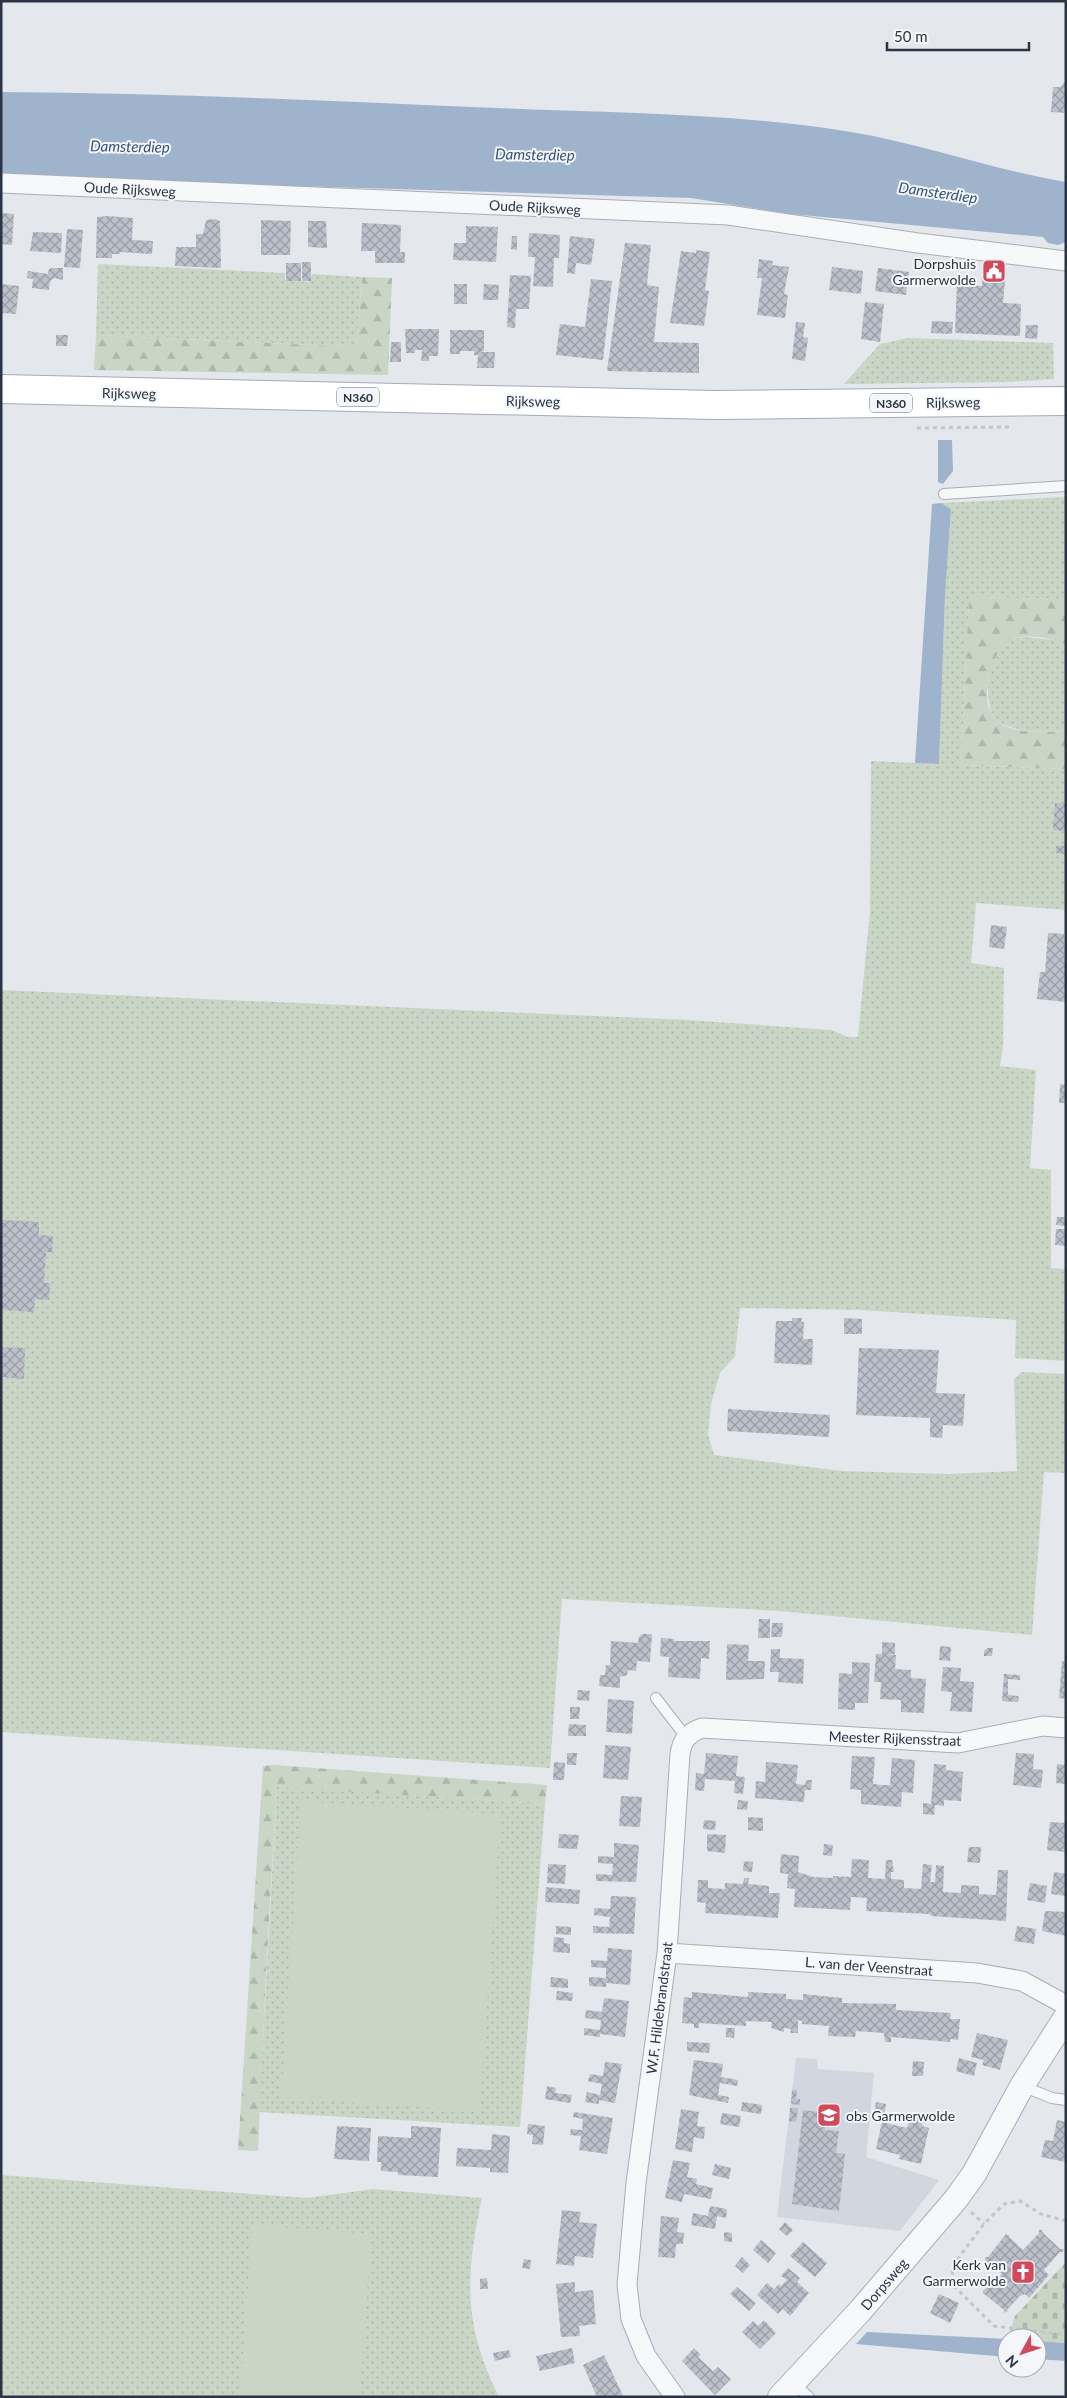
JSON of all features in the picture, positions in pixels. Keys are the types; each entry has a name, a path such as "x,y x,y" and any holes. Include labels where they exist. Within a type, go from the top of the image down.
{"main road":[{"name":"Rijksweg","path":"1,389 715,405 1066,401"}],"street":[{"name":"Oude Rijksweg","path":"1,183 728,215 918,243 1066,261"},
{"name":"Meester Rijkensstraat","path":"686,1737 693,1731 702,1728 958,1743 1043,1726 1066,1728"},
{"name":"W.F. Hildebrandstraat","path":"675,2397 646,2356 631,2319 627,2285 636,2183 667,1953 680,1754 686,1737"},
{"name":"L. van der Veenstraat","path":"667,1953 977,1974 1022,1981 1066,2005"},
{"name":"Dorpsweg","path":"794,2392 974,2174 1022,2086 1066,2017"}],"lane":[{"path":"944,494 1066,486"},
{"path":"656,1698 686,1737"},
{"path":"1022,2086 1052,2098 1066,2100"}],"path":[{"path":"1066,2221 1041,2214 1020,2201 1004,2204 984,2224 954,2264 951,2274 953,2285 994,2326 1066,2335"}],"shaded area":[{"name":"obs Garmerwolde","path":"796,2058 817,2059 818,2069 874,2073 866,2157 939,2180 900,2231 777,2217"}],"green space":[{"path":"98,264 285,273 285,280 310,282 312,274 362,277 356,347 96,335"},
{"path":"362,277 392,278 388,375 94,370 96,335 356,347"},
{"path":"908,338 1053,343 1054,379 1007,382 844,384 880,344"},
{"path":"1066,497 1066,599 969,597 961,765 1066,769 1066,910 976,903 971,963 1004,968 1003,1046 1000,1066 1036,1070 1030,1168 1051,1170 1051,1268 1066,1269 1066,1361 1015,1358 1016,1320 860,1310 740,1308 735,1356 720,1373 711,1404 708,1434 714,1455 842,1471 948,1474 1017,1471 1014,1379 1022,1372 1066,1374 1066,1473 1044,1472 1032,1635 780,1611 562,1599 550,1768 1,1732 1,990 688,1020 832,1030 847,1037 858,1037 870,911 871,761 939,764 945,596 951,509 941,503"},
{"path":"969,597 1066,599 1066,644 1038,637 1023,637 1010,640 1004,644 991,670 987,699 988,706 993,714 1005,726 1031,732 1066,731 1066,769 961,765"},
{"path":"1024,637 1055,640 1066,644 1066,731 1033,732 1016,729 1001,723 994,716 988,694 991,668 995,656 1001,646 1009,640"},
{"path":"274,1765 547,1785 545,1804 277,1787 258,2151 238,2150 263,1766"},
{"path":"277,1786 545,1804 520,2127 259,2112"},
{"path":"301,1801 500,1814 480,2111 281,2098"},
{"path":"1,2175 307,2198 373,2189 482,2198 472,2252 470,2276 473,2323 487,2371 499,2397 1,2397"},
{"path":"252,2225 371,2234 360,2397 240,2397"},
{"path":"1066,2262 1066,2343 1047,2342 1047,2328 1011,2328 1015,2316"}],"water":[{"name":"Damsterdiep","path":"1,92 310,100 719,117 851,132 905,143 1012,171 1066,182 1066,242 1058,245 1048,243 1043,237 790,214 691,198 1,177"},
{"path":"938,440 952,440 953,471 943,484 938,482"},
{"path":"941,503 951,509 945,596 939,764 915,763 932,504"},
{"path":"867,2332 997,2338 997,2356 856,2344"},
{"path":"1047,2342 1066,2343 1066,2361 1047,2360"}],"building":[{"path":"1066,81 1066,113 1051,112 1053,87 1060,87"},
{"path":"1,213 14,214 12,245 1,244"},
{"path":"97,217 133,218 132,240 153,241 152,254 120,252 120,254 112,254 112,258 96,258"},
{"path":"215,219 220,221 221,268 175,266 176,247 196,247 196,234 203,234 206,220"},
{"path":"261,220 291,221 290,255 261,255"},
{"path":"308,221 326,221 327,248 308,247"},
{"path":"362,223 401,225 400,252 405,252 405,263 375,263 375,251 361,251"},
{"path":"466,226 498,227 496,262 453,260 454,243 466,243"},
{"path":"67,229 83,230 80,268 64,267"},
{"path":"33,232 62,233 61,253 30,251"},
{"path":"529,233 560,235 559,258 554,258 553,287 533,286 535,257 528,257"},
{"path":"512,236 517,236 517,250 511,249"},
{"path":"570,236 595,239 591,265 576,263 575,274 567,273"},
{"path":"625,243 651,245 647,285 659,287 654,342 699,343 699,373 607,371"},
{"path":"696,250 710,252 705,290 709,291 704,326 670,323 681,251 696,253"},
{"path":"759,259 773,261 772,265 789,267 784,294 788,295 785,318 757,315 762,278 757,278"},
{"path":"302,262 311,262 311,281 302,281"},
{"path":"286,263 301,263 301,281 286,281"},
{"path":"832,267 863,271 861,294 829,290"},
{"path":"983,267 1006,268 1003,303 1021,304 1020,336 955,333 957,284 982,286"},
{"path":"63,268 63,280 54,278 50,281 49,290 32,288 33,279 27,278 28,271 48,274 49,269"},
{"path":"878,268 909,272 906,295 875,291"},
{"path":"510,275 531,276 529,309 516,309 515,328 507,327"},
{"path":"591,279 612,281 603,360 556,355 560,324 585,327"},
{"path":"1,284 19,286 16,314 1,313"},
{"path":"454,284 467,284 467,304 454,304"},
{"path":"484,284 499,285 498,300 483,300"},
{"path":"865,302 884,304 880,342 861,339"},
{"path":"932,321 953,322 952,334 931,333"},
{"path":"796,322 805,323 803,337 808,338 805,361 792,359"},
{"path":"1026,325 1038,325 1037,339 1025,338"},
{"path":"405,329 439,329 438,356 429,356 429,361 421,361 422,350 415,350 415,353 406,353"},
{"path":"450,330 484,330 484,351 480,352 495,352 494,368 477,368 478,355 474,355 474,351 460,351 460,354 450,354"},
{"path":"56,335 68,335 67,346 56,346"},
{"path":"391,342 401,342 401,362 390,362"},
{"path":"1055,803 1066,804 1066,831 1053,830"},
{"path":"1056,846 1066,846 1066,854 1056,853"},
{"path":"991,925 1007,927 1004,949 989,947"},
{"path":"1048,933 1064,934 1066,1002 1037,999 1040,972 1045,972"},
{"path":"1060,1084 1066,1085 1066,1103 1059,1103"},
{"path":"1057,1217 1066,1217 1066,1226 1056,1225"},
{"path":"1,1220 39,1222 39,1235 53,1236 52,1252 46,1252 44,1283 50,1283 49,1300 35,1299 34,1312 1,1310"},
{"path":"1056,1229 1066,1229 1066,1246 1055,1245"},
{"path":"792,1318 802,1318 801,1322 804,1322 803,1339 813,1339 812,1365 774,1363 776,1321 792,1321"},
{"path":"844,1318 862,1319 862,1334 844,1334"},
{"path":"1,1347 25,1348 24,1379 1,1377"},
{"path":"859,1348 939,1350 936,1393 965,1394 963,1426 943,1425 942,1438 930,1437 930,1418 856,1415"},
{"path":"728,1409 830,1415 829,1437 727,1431"},
{"path":"759,1619 770,1619 770,1638 758,1638"},
{"path":"772,1623 783,1623 782,1637 771,1637"},
{"path":"642,1634 652,1634 650,1662 637,1661 636,1671 628,1670 627,1675 620,1677 620,1688 599,1686 600,1675 605,1675 606,1665 610,1665 611,1641 638,1643 639,1637"},
{"path":"661,1638 674,1639 674,1641 710,1641 709,1659 701,1658 700,1679 668,1677 669,1657 660,1656"},
{"path":"882,1642 895,1643 895,1654 885,1654 896,1655 895,1669 911,1670 911,1678 926,1679 924,1713 901,1712 901,1700 880,1699 881,1682 874,1682 876,1654 882,1654"},
{"path":"727,1644 749,1645 748,1661 765,1661 764,1679 726,1680"},
{"path":"940,1646 951,1647 950,1661 939,1660"},
{"path":"987,1648 993,1648 992,1656 984,1656 984,1651"},
{"path":"771,1649 780,1649 780,1658 804,1659 803,1684 778,1682 779,1672 770,1672"},
{"path":"1062,1661 1066,1661 1066,1699 1059,1698"},
{"path":"852,1662 870,1663 868,1703 855,1703 855,1710 838,1709 839,1673 852,1674"},
{"path":"943,1667 961,1668 960,1681 974,1682 972,1712 950,1711 952,1692 941,1691"},
{"path":"1004,1674 1020,1675 1020,1680 1008,1679 1008,1695 1019,1696 1018,1702 1002,1701"},
{"path":"578,1690 590,1691 589,1701 577,1700"},
{"path":"608,1699 634,1701 632,1734 606,1732"},
{"path":"570,1707 580,1707 579,1719 570,1719"},
{"path":"569,1724 586,1725 586,1736 568,1736"},
{"path":"605,1745 631,1747 628,1780 603,1778"},
{"path":"567,1753 577,1753 576,1765 567,1765"},
{"path":"706,1753 738,1756 736,1776 745,1777 743,1794 734,1793 735,1781 705,1779 704,1791 695,1790 696,1773 704,1774"},
{"path":"1016,1753 1034,1754 1033,1769 1043,1770 1041,1788 1013,1785"},
{"path":"852,1756 875,1757 873,1784 882,1785 890,1785 892,1758 915,1760 913,1793 902,1792 901,1807 861,1804 861,1790 850,1789"},
{"path":"554,1762 565,1763 564,1780 553,1780"},
{"path":"766,1762 798,1765 796,1784 805,1785 806,1780 812,1780 811,1790 805,1790 804,1802 755,1798 756,1781 765,1782"},
{"path":"934,1764 946,1765 946,1770 963,1772 961,1801 944,1800 944,1806 935,1805 934,1815 923,1814 923,1803 931,1804"},
{"path":"1057,1764 1066,1765 1066,1784 1056,1783"},
{"path":"621,1796 642,1797 640,1827 619,1826"},
{"path":"738,1800 748,1801 747,1810 737,1809"},
{"path":"748,1817 763,1818 763,1831 748,1830"},
{"path":"704,1820 716,1821 715,1830 703,1829"},
{"path":"1050,1822 1066,1823 1066,1852 1047,1850"},
{"path":"559,1834 579,1835 577,1849 558,1848"},
{"path":"707,1834 726,1835 725,1853 707,1851"},
{"path":"614,1843 639,1845 636,1882 596,1881 596,1874 612,1875 613,1864 598,1863 598,1856 614,1857"},
{"path":"824,1844 833,1845 832,1856 823,1855"},
{"path":"969,1847 981,1847 980,1863 967,1862"},
{"path":"781,1854 799,1856 798,1872 813,1877 851,1877 852,1859 869,1860 868,1878 885,1879 886,1860 892,1860 894,1872 891,1872 891,1879 904,1880 904,1888 921,1889 923,1864 932,1865 930,1882 935,1882 936,1865 944,1866 943,1892 961,1893 961,1885 979,1886 979,1894 996,1895 998,1870 1008,1870 1006,1921 931,1916 930,1914 866,1911 867,1898 851,1897 850,1910 794,1907 795,1889 787,1888 788,1874 780,1873"},
{"path":"744,1861 753,1862 752,1872 743,1871"},
{"path":"548,1864 566,1865 565,1884 547,1883"},
{"path":"1054,1872 1066,1874 1066,1896 1051,1894"},
{"path":"744,1878 749,1878 748,1884 769,1886 769,1893 780,1893 778,1918 705,1913 706,1903 697,1902 698,1880 708,1880 708,1888 725,1889 725,1883 743,1884"},
{"path":"1030,1883 1047,1886 1045,1903 1027,1900"},
{"path":"546,1887 580,1890 579,1904 545,1902"},
{"path":"611,1896 636,1897 634,1934 593,1933 593,1926 609,1927 610,1917 594,1915 594,1908 610,1909"},
{"path":"1045,1911 1066,1912 1066,1936 1042,1931"},
{"path":"556,1926 571,1927 571,1935 556,1934"},
{"path":"1017,1926 1036,1929 1034,1944 1014,1941"},
{"path":"554,1937 564,1938 564,1943 570,1944 570,1953 553,1952"},
{"path":"608,1948 632,1950 630,1985 606,1983 606,1987 589,1986 589,1977 606,1978 606,1968 591,1967 591,1960 607,1961"},
{"path":"551,1977 568,1979 568,1988 550,1987"},
{"path":"557,1991 573,1993 572,2001 556,2000"},
{"path":"692,1992 748,1997 748,1992 786,1994 786,1999 803,2000 803,1994 842,1998 842,2003 896,2004 896,2010 951,2013 950,2019 960,2019 958,2040 950,2039 950,2042 891,2037 891,2042 885,2042 884,2033 856,2031 855,2037 828,2036 829,2026 802,2024 802,2021 798,2020 798,2033 790,2033 791,2029 784,2028 784,2032 771,2028 772,2022 746,2021 746,2026 699,2023 699,2028 694,2028 694,2024 682,2023 684,1997 692,1998"},
{"path":"604,1998 629,2001 625,2037 600,2034 600,2037 584,2035 584,2028 600,2030 601,2020 585,2018 586,2010 602,2012"},
{"path":"726,2028 735,2028 734,2038 726,2037"},
{"path":"977,2033 1008,2040 1000,2070 982,2065 984,2060 971,2057"},
{"path":"687,2042 710,2043 709,2053 687,2051"},
{"path":"959,2058 977,2063 974,2076 956,2071"},
{"path":"694,2060 723,2064 721,2077 738,2080 737,2086 720,2083 718,2095 729,2097 728,2103 689,2095"},
{"path":"913,2061 924,2062 923,2076 912,2076"},
{"path":"605,2062 622,2064 615,2103 599,2100 599,2104 585,2102 587,2092 600,2095 602,2084 588,2081 590,2074 603,2076"},
{"path":"547,2086 556,2088 555,2093 572,2095 570,2103 545,2099"},
{"path":"792,2090 797,2090 796,2099 800,2099 800,2105 791,2104"},
{"path":"742,2102 762,2105 761,2114 741,2111"},
{"path":"876,2102 886,2104 884,2116 874,2114"},
{"path":"790,2108 798,2108 796,2122 789,2121"},
{"path":"681,2109 699,2112 697,2126 705,2127 704,2139 694,2137 692,2152 675,2149"},
{"path":"803,2110 827,2113 825,2130 839,2131 836,2153 845,2154 839,2211 792,2204"},
{"path":"574,2112 613,2118 607,2154 579,2150 581,2136 570,2135 571,2129 582,2130 583,2119 573,2117"},
{"path":"722,2113 741,2116 739,2127 720,2124"},
{"path":"940,2113 956,2116 955,2121 939,2118"},
{"path":"911,2117 923,2119 922,2126 929,2128 921,2164 899,2159 900,2155 876,2149 882,2122 907,2128"},
{"path":"1057,2120 1066,2122 1066,2162 1041,2157 1045,2140 1053,2141"},
{"path":"528,2124 545,2126 543,2145 532,2144 533,2135 527,2134"},
{"path":"337,2126 371,2128 369,2161 334,2159"},
{"path":"411,2126 441,2128 438,2177 398,2175 398,2172 381,2171 381,2162 377,2162 378,2136 411,2138"},
{"path":"492,2134 510,2136 508,2173 490,2172 490,2168 456,2166 457,2148 491,2150"},
{"path":"673,2160 690,2163 687,2177 697,2179 696,2184 713,2188 711,2199 684,2194 682,2202 665,2198"},
{"path":"715,2164 731,2168 729,2179 712,2175"},
{"path":"710,2206 727,2209 726,2218 717,2216 715,2229 691,2225 693,2213 708,2216"},
{"path":"562,2210 581,2212 579,2222 597,2224 593,2258 575,2256 574,2266 556,2264"},
{"path":"661,2216 679,2218 677,2232 684,2233 683,2244 676,2244 675,2258 658,2257"},
{"path":"785,2222 793,2230 787,2236 779,2229"},
{"name":"Kerk van Garmerwolde","path":"1039,2230 1042,2230 1060,2249 1064,2249 1063,2252 1060,2252 1044,2270 1049,2275 1029,2298 1025,2294 1020,2296 1008,2311 1004,2313 1004,2310 983,2293 1002,2274 985,2260 985,2257 988,2257 1006,2234 1023,2250 1039,2233"},
{"path":"724,2232 732,2233 732,2242 724,2241"},
{"path":"761,2240 776,2253 768,2263 753,2250"},
{"path":"803,2242 827,2263 815,2277 790,2256"},
{"path":"742,2257 750,2265 743,2273 735,2266"},
{"path":"524,2259 531,2260 530,2269 522,2268"},
{"path":"788,2268 800,2278 797,2282 809,2293 790,2316 783,2309 778,2314 757,2295 767,2283 774,2289 779,2284 781,2286 787,2280 781,2276"},
{"path":"487,2278 488,2289 480,2289 480,2279"},
{"path":"575,2282 575,2292 593,2290 596,2324 579,2326 580,2336 561,2337 556,2284"},
{"path":"737,2287 756,2303 749,2311 730,2294"},
{"path":"939,2294 959,2303 950,2323 930,2313"},
{"path":"764,2320 776,2333 760,2349 742,2332 753,2321 758,2326"},
{"path":"572,2348 575,2363 540,2371 536,2356"},
{"path":"694,2348 701,2355 698,2357 713,2371 718,2367 731,2379 715,2395 682,2361"},
{"path":"509,2350 511,2357 495,2361 493,2353"},
{"path":"604,2355 623,2396 597,2397 583,2365"}],"place":[{"name":"Dorpshuis Garmerwolde","path":"994,271"},
{"name":"obs Garmerwolde","path":"829,2115"},
{"name":"Kerk van Garmerwolde","path":"1023,2272"}]}
